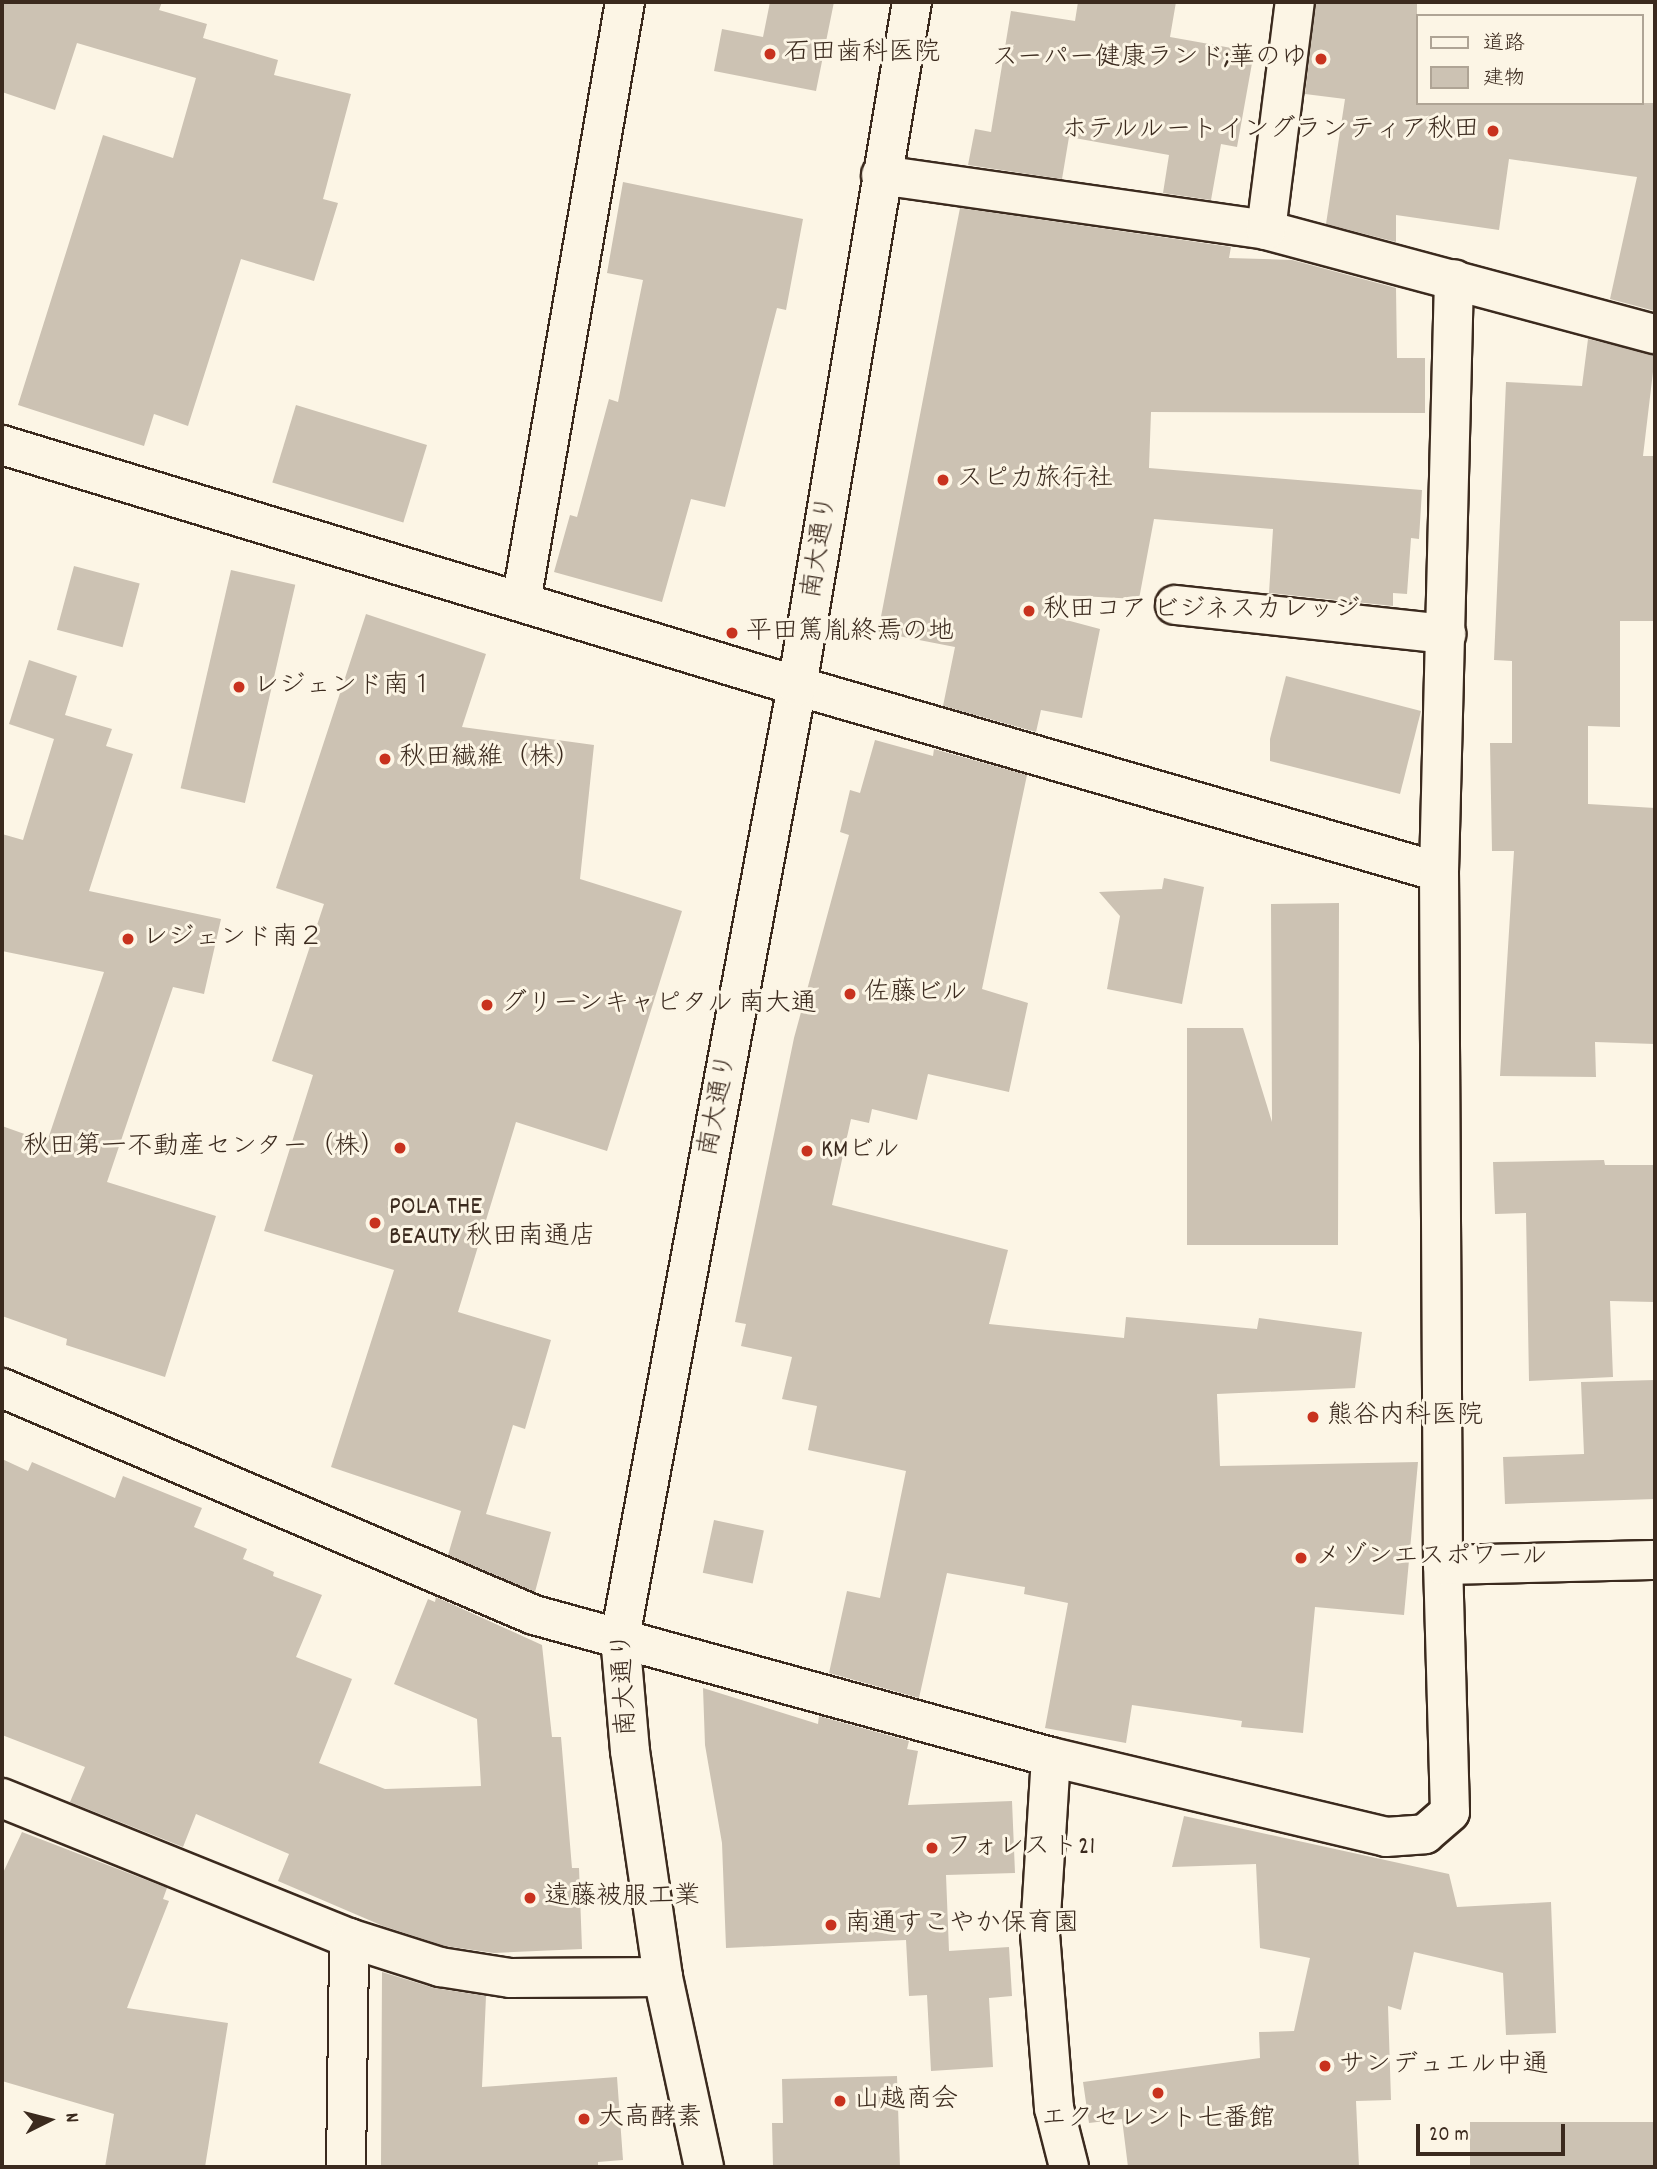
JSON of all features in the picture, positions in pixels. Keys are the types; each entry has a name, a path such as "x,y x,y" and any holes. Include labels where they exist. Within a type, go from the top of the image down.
{"street":[{"path":"520,602 625,2"},
{"name":"南大通り","path":"704,2167 663,1977 629,1751 620,1637 797,686 912,2"},
{"path":"1266,230 1295,2"},
{"path":"881,175 1266,230 1655,334"},
{"path":"2,1388 534,1615 1051,1757 1386,1837 1424,1834 1451,1812 1443,1565 1439,872 1454,279"},
{"path":"2,444 797,686 1439,872"},
{"path":"1175,606 1446,634"},
{"path":"1443,1565 1655,1560"},
{"path":"1051,1757 1040,1934 1054,2108 1069,2167"},
{"path":"2,1798 349,1938 440,1967 510,1978 663,1977"},
{"path":"345,2167 349,1938"}],"building":[{"path":"2,2 162,2 159,10 207,24 203,38 278,60 274,75 351,94 323,199 338,203 314,281 241,259 188,426 154,414 144,446 18,405 103,135 173,158 196,78 77,43 55,110 2,92"},
{"name":"石田歯科医院","path":"770,2 834,2 816,91 714,71 722,29 763,37"},
{"path":"1078,2 1176,2 1170,37 1254,52 1237,147 1221,144 1211,200 1163,193 1169,155 1069,137 1062,179 968,165 975,129 991,132 1011,11 1075,21"},
{"name":"ホテルルートイングランティア秋田","path":"1316,2 1417,2 1416,105 1655,103 1655,311 1610,299 1637,177 1509,159 1499,230 1396,215 1396,242 1326,224 1345,99 1305,94"},
{"path":"623,182 803,219 786,310 777,308 725,507 691,499 662,602 554,572 570,515 577,517 609,399 618,402 643,280 607,273"},
{"path":"960,208 1231,247 1229,258 1292,260 1396,288 1397,358 1425,358 1425,413 1151,412 1149,468 1422,490 1419,539 1411,538 1407,594 1393,593 1393,606 1269,593 1273,529 1154,519 1139,599 1058,595 1055,617 1100,629 1082,718 1041,710 1036,732 943,706 955,647 878,632"},
{"path":"1588,339 1655,355 1643,456 1655,456 1655,621 1620,621 1620,727 1588,726 1588,804 1655,808 1655,1044 1595,1042 1596,1077 1500,1076 1514,851 1492,851 1490,743 1512,743 1512,661 1494,660 1506,382 1582,386"},
{"path":"296,405 427,445 403,523 272,482"},
{"path":"74,566 140,584 123,647 57,630"},
{"name":"レジェンド南１","path":"231,570 295,585 245,803 181,788"},
{"path":"366,614 486,654 462,727 594,745 580,879 682,911 607,1151 516,1122 458,1312 551,1340 525,1429 513,1425 486,1514 551,1532 535,1592 448,1555 461,1511 331,1467 394,1270 264,1231 313,1075 272,1061 324,904 276,888"},
{"path":"29,660 77,676 65,715 112,729 106,746 133,754 89,891 221,919 204,994 173,987 107,1182 216,1216 165,1377 66,1345 67,1339 2,1316 2,1126 47,1142 104,972 2,951 2,834 23,840 54,739 9,724"},
{"path":"1286,676 1421,711 1400,794 1270,761 1270,739"},
{"path":"875,740 933,756 934,749 1027,775 982,989 1028,1003 1009,1092 928,1074 917,1120 872,1109 869,1123 851,1119 832,1205 1008,1250 989,1324 1124,1338 1126,1317 1257,1329 1259,1318 1362,1332 1355,1388 1217,1394 1220,1466 1418,1462 1404,1615 1315,1607 1303,1733 1241,1727 1242,1721 1132,1705 1126,1743 1045,1728 1068,1603 1024,1594 1025,1587 947,1573 919,1698 829,1673 847,1591 880,1598 906,1471 808,1450 817,1406 782,1399 792,1357 741,1346 746,1324 735,1322 794,1038 849,835 840,832 850,790 860,793"},
{"path":"1164,878 1204,887 1182,1004 1107,989 1120,916 1099,892 1162,889"},
{"path":"1339,903 1338,1245 1187,1245 1187,1028 1243,1028 1272,1122 1271,904"},
{"path":"1604,1160 1605,1165 1655,1165 1655,1302 1610,1301 1613,1377 1529,1381 1526,1213 1495,1214 1493,1162"},
{"path":"1655,1380 1655,1499 1505,1504 1503,1457 1584,1454 1581,1382"},
{"path":"2,1459 28,1471 32,1462 115,1498 123,1476 202,1508 194,1527 247,1549 243,1559 274,1572 273,1576 322,1595 296,1657 352,1679 319,1763 385,1789 481,1786 477,1719 394,1684 428,1599 435,1602 436,1597 542,1645 552,1737 561,1737 572,1868 579,1868 582,1949 494,1953 445,1946 383,1926 278,1881 289,1854 196,1814 183,1847 70,1802 85,1767 2,1735"},
{"path":"714,1520 764,1531 753,1583 703,1573"},
{"path":"703,1688 818,1724 819,1716 909,1741 907,1749 918,1751 908,1805 1012,1801 1015,1873 946,1875 949,1951 1009,1947 1012,1996 989,1998 993,2067 931,2071 927,1995 909,1996 906,1940 726,1948 722,1843 705,1745"},
{"path":"1184,1816 1449,1874 1457,1907 1551,1902 1556,2033 1506,2035 1503,1973 1414,1952 1401,2010 1388,2006 1391,2100 1356,2101 1359,2167 1128,2167 1122,2119 1089,2123 1083,2082 1260,2058 1259,2032 1294,2031 1310,1958 1260,1948 1256,1864 1172,1867"},
{"path":"22,1832 167,1888 163,1899 169,1901 127,2008 228,2023 205,2167 105,2167 114,2114 2,2081 2,1875"},
{"path":"382,1972 434,1988 486,1996 482,2087 617,2077 623,2160 598,2162 598,2167 381,2167"},
{"name":"山越商会","path":"897,2076 900,2167 773,2167 772,2123 783,2123 782,2079"},
{"path":"1470,2122 1655,2122 1655,2167 1470,2167"}],"place":[{"name":"石田歯科医院","path":"770,54"},
{"name":"スーパー健康ランド;華のゆ","path":"1321,59"},
{"name":"ホテルルートイングランティア秋田","path":"1493,131"},
{"name":"スピカ旅行社","path":"943,480"},
{"name":"秋田コア ビジネスカレッジ","path":"1029,611"},
{"name":"平田篤胤終焉の地","path":"732,633"},
{"name":"レジェンド南１","path":"239,687"},
{"name":"秋田繊維（株）","path":"385,759"},
{"name":"レジェンド南２","path":"128,939"},
{"name":"佐藤ビル","path":"850,994"},
{"name":"グリーンキャピタル 南大通","path":"487,1005"},
{"name":"秋田第一不動産センター（株）","path":"400,1148"},
{"name":"KMビル","path":"807,1151"},
{"name":"POLA THE BEAUTY 秋田南通店","path":"375,1223"},
{"name":"熊谷内科医院","path":"1313,1417"},
{"name":"メゾンエスポワール","path":"1301,1558"},
{"name":"フォレスト21","path":"932,1848"},
{"name":"遠藤被服工業","path":"530,1898"},
{"name":"南通すこやか保育園","path":"831,1925"},
{"name":"サンデュエル中通","path":"1325,2066"},
{"name":"エクセレント七番館","path":"1158,2093"},
{"name":"山越商会","path":"840,2101"},
{"name":"大高酵素","path":"584,2119"}]}
